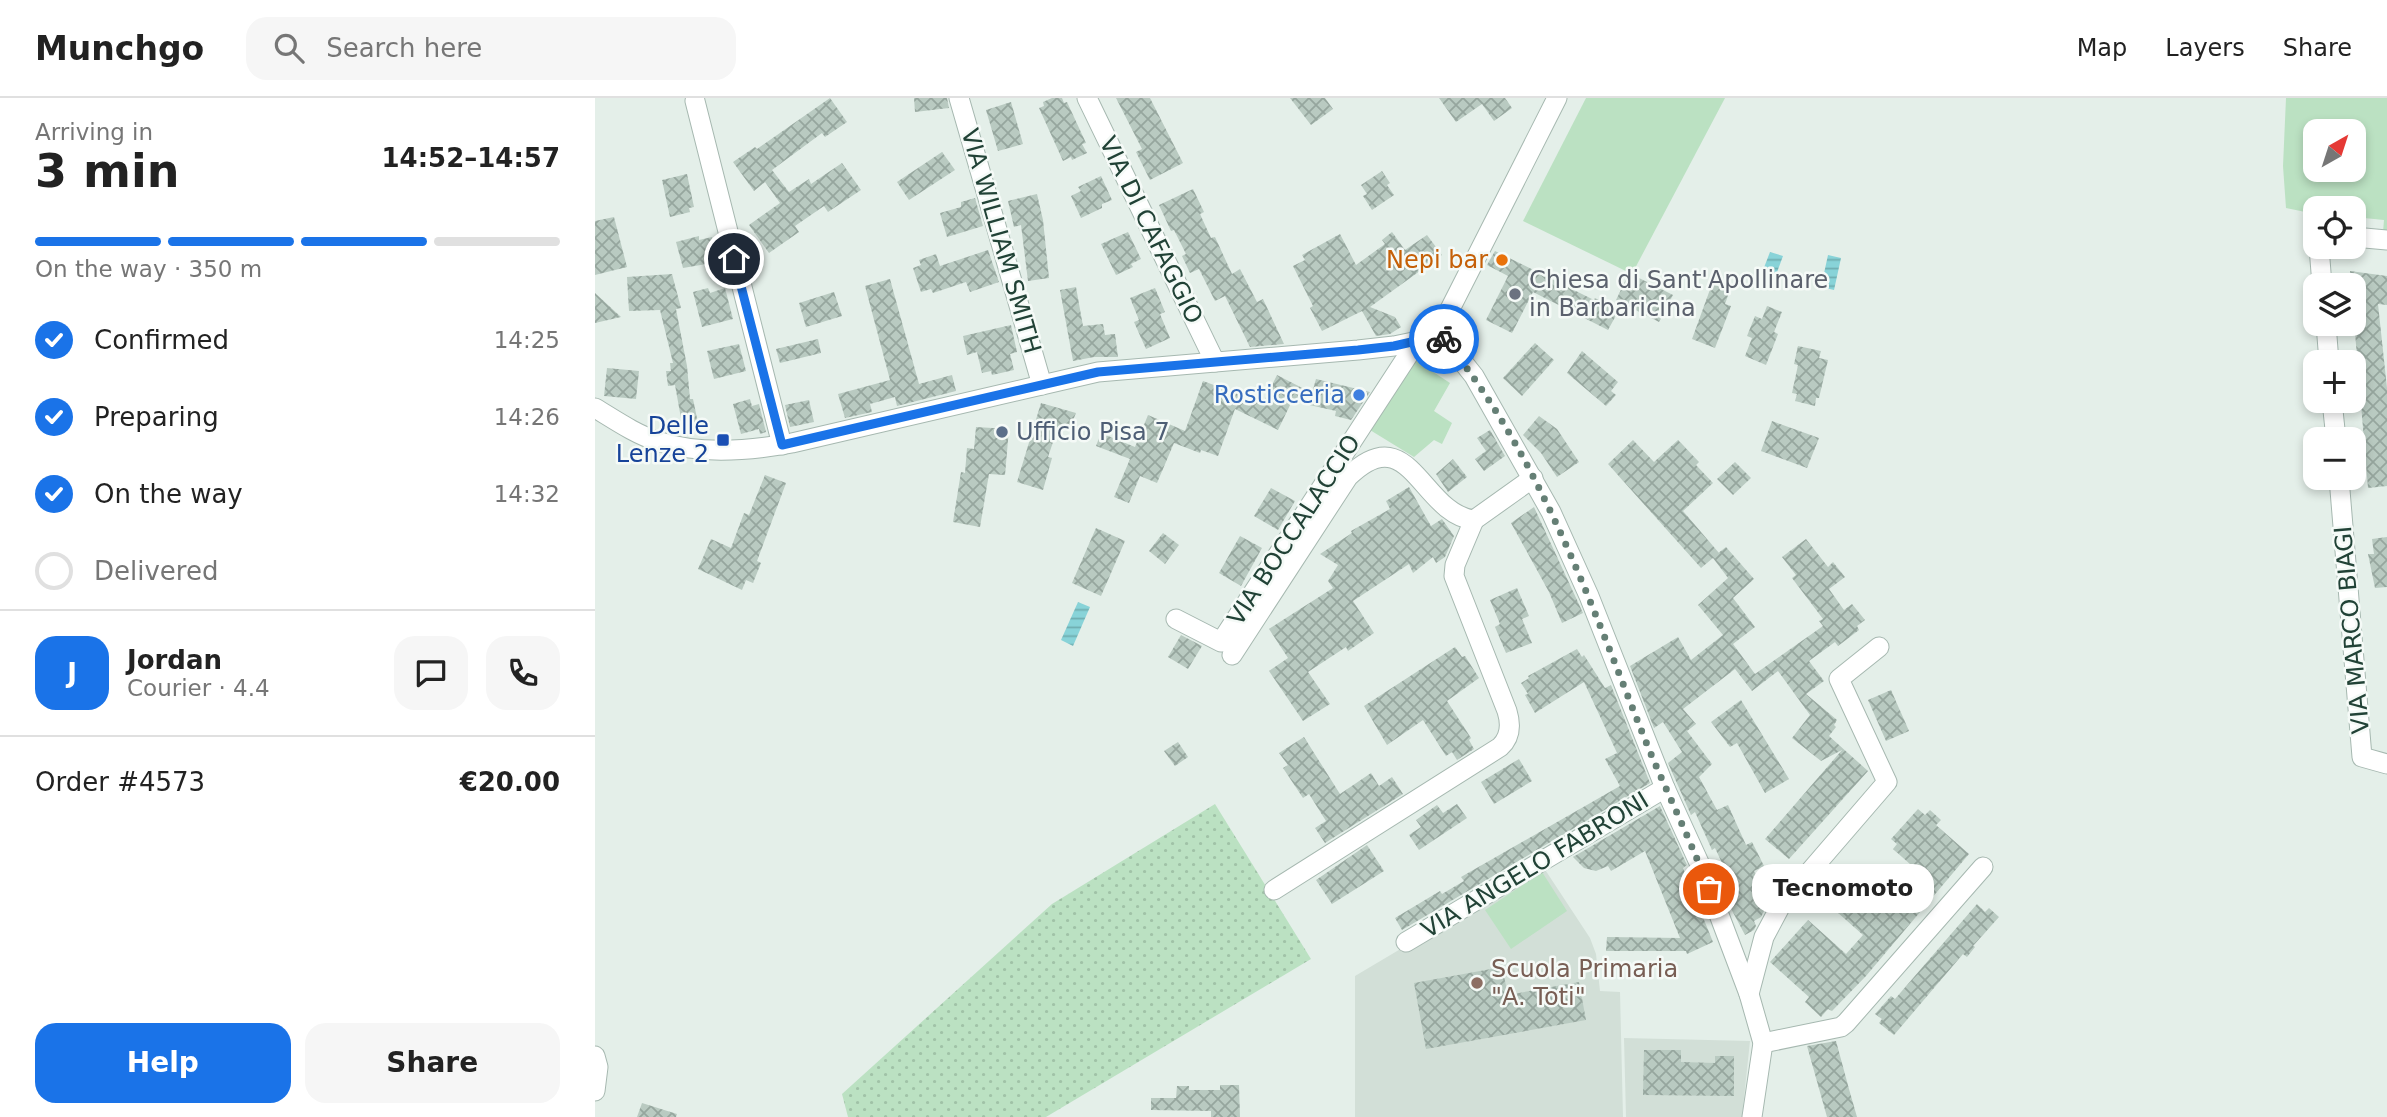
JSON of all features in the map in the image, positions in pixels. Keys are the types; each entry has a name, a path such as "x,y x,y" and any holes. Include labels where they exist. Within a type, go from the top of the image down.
{"street":[{"name":"VIA WILLIAM SMITH","path":"959,98 1042,385"},
{"name":"VIA DI CAFAGGIO","path":"1087,98 1215,362"},
{"path":"1556,98 1450,308 1442,326 1442,335 1474,376 1533,478 1589,596 1665,788 1701,867 1749,994 1763,1043 1752,1117"},
{"path":"695,101 782,445"},
{"path":"2366,238 2387,240"},
{"path":"595,408 633,430 669,444 723,449 782,445 1098,372 1394,346 1442,335"},
{"name":"VIA BOCCALACCIO","path":"1176,619 1221,642 1418,340"},
{"path":"1232,655 1348,477 1368,462 1385,457 1399,459 1447,509 1474,520"},
{"path":"1274,890 1500,747 1506,740 1510,727 1507,711 1454,576 1455,565 1474,520 1533,478"},
{"name":"VIA MARCO BIAGI","path":"2340,490 2362,757 2387,764"},
{"path":"1749,994 1765,937 1781,905 1887,782 1839,679 1879,647"},
{"name":"VIA ANGELO FABRONI","path":"1406,942 1665,788"},
{"path":"1763,1043 1841,1027 1846,1023 1983,867"},
{"path":"1734,957 1750,950 1765,937"},
{"path":"595,1056 598,1067 595,1091"}],"shaded area":[{"name":"Scuola Primaria \"A. Toti\"","path":"1542,865 1590,938 1596,954 1600,991 1620,992 1623,1117 1355,1117 1355,976"},
{"path":"1624,1038 1750,1041 1742,1117 1626,1117"}],"green space":[{"path":"1586,98 1725,98 1632,274 1523,221"},
{"path":"2286,98 2387,98 2387,232 2383,232 2384,220 2366,218 2366,196 2303,196 2303,212 2286,208 2283,166"},
{"path":"1415,360 1450,383 1434,411 1452,423 1442,444 1434,440 1414,457 1370,430"},
{"path":"1215,804 1311,959 1046,1117 848,1117 842,1094 1052,904"},
{"path":"1542,872 1567,911 1511,949 1485,910"}],"water":[{"path":"1770,252 1783,256 1773,283 1760,278"},
{"path":"1828,255 1841,258 1834,290 1821,287"},
{"path":"1078,602 1090,607 1073,646 1061,640"}],"building":[{"path":"830,98 847,122 825,137 822,133 772,170 789,192 809,179 811,184 842,163 861,190 828,212 824,206 795,226 799,232 769,253 749,225 780,203 765,182 754,191 733,162 755,147 757,149"},
{"path":"914,98 947,98 949,108 915,112"},
{"path":"1062,98 1064,103 1067,102 1086,143 1082,144 1087,153 1063,161 1039,108 1044,106 1043,102"},
{"path":"1116,98 1150,98 1183,163 1150,180 1136,152 1142,149"},
{"path":"1290,98 1325,98 1333,109 1311,125"},
{"path":"1439,98 1505,98 1512,108 1494,121 1482,104 1456,122"},
{"path":"1011,102 1023,144 998,151 986,110"},
{"path":"942,152 955,170 909,200 897,182"},
{"path":"1382,171 1394,195 1372,210 1363,196 1367,194 1361,185"},
{"path":"687,174 694,207 689,208 690,212 670,217 662,180"},
{"path":"1101,176 1112,200 1081,218 1071,196 1081,191 1078,187"},
{"path":"1193,189 1204,212 1200,214 1211,238 1215,237 1232,274 1240,269 1257,302 1263,299 1284,344 1250,347 1225,296 1215,301 1199,269 1190,273 1182,256 1186,254 1159,205"},
{"path":"1037,194 1043,220 1049,278 1028,281 1021,225 1014,227 1008,201"},
{"path":"975,198 983,226 947,237 940,213 961,207 961,202"},
{"path":"614,217 627,267 595,275 595,221"},
{"path":"1128,232 1141,259 1131,264 1133,267 1116,275 1101,244"},
{"path":"1392,232 1405,250 1427,235 1442,255 1370,307 1395,317 1401,327 1390,334 1376,336 1362,311 1322,331 1293,266 1305,260 1302,255 1340,234 1356,265 1385,244 1382,240"},
{"path":"699,236 699,240 712,237 718,262 683,268 676,242"},
{"path":"988,250 999,282 970,292 966,282 933,293 931,289 921,292 913,268 921,265 919,260 936,254 940,266"},
{"path":"1495,251 1619,310 1608,330 1533,292 1512,333 1486,320 1508,276 1487,265"},
{"path":"1629,273 1673,295 1659,322 1616,300"},
{"path":"2366,273 2387,276 2387,305 2378,304 2387,388 2387,486 2368,488 2366,427 2363,427 2362,413 2366,413 2366,350 2356,350 2355,336 2366,336"},
{"path":"672,274 681,308 676,309 687,366 690,399 693,399 698,423 693,424 694,436 684,435 675,385 668,386 666,371 671,371 670,363 673,363 660,310 629,311 627,277"},
{"path":"890,279 919,384 952,375 956,391 897,406 895,397 870,404 872,412 845,418 838,394 890,380 865,286"},
{"path":"1712,284 1730,290 1725,304 1731,306 1715,348 1692,339"},
{"path":"1076,287 1083,326 1103,324 1105,335 1115,334 1118,357 1094,357 1073,361 1060,290"},
{"path":"708,288 710,293 725,288 733,319 702,327 693,292"},
{"path":"1155,288 1165,312 1160,314 1170,338 1146,349 1134,322 1139,320 1130,298"},
{"path":"834,292 842,316 806,327 799,303"},
{"path":"595,293 621,317 595,323"},
{"path":"1767,306 1782,312 1774,332 1778,334 1766,365 1745,356 1752,338 1747,336 1755,316 1762,319"},
{"path":"1011,325 1017,352 1010,354 1014,370 992,375 991,371 982,373 977,352 967,355 963,336"},
{"path":"818,339 821,353 780,363 776,349"},
{"path":"1535,343 1554,360 1522,396 1503,378"},
{"path":"739,344 746,371 714,379 707,351"},
{"path":"1798,346 1821,351 1819,358 1828,360 1815,406 1795,401 1797,394 1792,393 1798,365 1794,364"},
{"path":"1582,351 1618,382 1611,391 1616,395 1606,406 1567,373"},
{"path":"607,368 639,371 636,399 604,396"},
{"path":"1277,375 1312,393 1316,379 1370,392 1351,420 1335,416 1336,411 1292,401 1278,430 1235,409 1218,456 1201,450 1200,453 1174,443 1157,483 1140,476 1129,503 1114,497 1130,459 1096,446 1101,433 1135,447 1148,415 1185,431 1203,381 1263,403"},
{"path":"750,399 752,406 759,404 766,432 760,434 759,429 741,434 733,404"},
{"path":"809,400 814,422 790,427 785,405"},
{"path":"1041,403 1076,413 1069,430 1058,427 1048,457 1052,458 1043,490 1017,482"},
{"path":"1539,416 1557,429 1579,462 1557,477 1541,453 1523,435"},
{"path":"1772,421 1819,438 1807,468 1761,451"},
{"path":"976,427 1009,429 1005,475 989,474 980,527 953,522 961,472 965,473 967,448 974,449"},
{"path":"1490,430 1505,456 1484,471 1475,459 1486,451 1477,438"},
{"path":"1633,440 1654,462 1678,440 1699,462 1696,465 1713,483 1683,511 1719,553 1726,547 1754,579 1733,598 1755,627 1733,644 1755,674 1823,626 1819,621 1823,619 1792,578 1796,575 1782,557 1806,539 1828,567 1833,562 1845,577 1829,589 1844,610 1852,604 1865,620 1857,626 1859,630 1838,646 1835,642 1809,661 1824,681 1806,694 1837,720 1834,725 1836,727 1829,736 1868,771 1789,859 1765,839 1842,750 1821,761 1792,738 1810,715 1778,671 1752,691 1735,669 1683,709 1696,724 1687,731 1712,764 1699,777 1717,810 1728,805 1746,845 1752,842 1764,866 1754,871 1770,897 1761,902 1765,909 1761,917 1754,921 1754,930 1745,935 1728,903 1738,897 1695,812 1691,815 1668,763 1682,752 1663,722 1654,728 1630,666 1678,637 1691,660 1723,635 1698,605 1728,578 1713,558 1701,568 1608,464"},
{"path":"1453,459 1467,477 1448,492 1436,474"},
{"path":"1735,462 1751,478 1733,495 1717,479"},
{"path":"765,475 786,483 757,561 761,563 753,583 746,580 742,590 698,569 711,539 731,548 744,513 749,515"},
{"path":"1409,487 1431,526 1442,519 1454,536 1445,557 1436,563 1433,557 1413,573 1409,564 1353,601 1374,633 1348,651 1346,647 1308,672 1330,704 1303,721 1269,671 1288,658 1269,629 1333,588 1328,581 1338,565 1320,554 1352,533 1351,531 1390,509 1386,501"},
{"path":"1271,488 1295,501 1278,530 1254,516"},
{"path":"1534,507 1583,613 1562,623 1549,592 1511,523"},
{"path":"1096,528 1125,541 1101,596 1072,583"},
{"path":"1163,533 1179,545 1165,564 1149,551"},
{"path":"1240,536 1262,548 1241,586 1219,573"},
{"path":"2387,537 2387,587 2375,588 2368,554 2374,554 2372,539"},
{"path":"1517,588 1529,616 1522,619 1532,643 1506,653 1495,627 1500,624 1490,600"},
{"path":"1181,635 1202,646 1188,669 1168,657"},
{"path":"1455,647 1462,657 1465,656 1479,678 1447,701 1471,738 1469,740 1474,749 1457,760 1452,752 1446,756 1423,720 1387,745 1364,706"},
{"path":"1577,649 1582,657 1584,655 1605,688 1611,685 1650,783 1402,930 1395,918 1440,891 1442,894 1464,881 1461,877 1620,786 1605,759 1617,753 1584,682 1535,713 1521,683 1529,678 1528,676"},
{"path":"1891,690 1909,731 1886,741 1868,700"},
{"path":"1741,700 1789,779 1765,793 1737,743 1730,747 1711,722"},
{"path":"1304,737 1340,794 1371,773 1379,786 1392,777 1403,794 1325,843 1315,828 1326,821 1309,794 1303,798 1283,768 1288,765 1279,753"},
{"path":"1178,742 1188,757 1175,766 1164,751"},
{"path":"1519,759 1532,781 1494,804 1481,782"},
{"path":"1457,804 1467,818 1419,850 1409,835 1421,827 1416,820 1437,805 1443,813"},
{"path":"1660,806 1687,865 1683,868 1713,942 1687,954 1686,951 1606,951 1607,937 1680,938 1645,851 1611,871 1608,866 1596,871 1584,868 1573,857"},
{"path":"1918,809 1925,815 1930,810 1941,820 1936,825 1969,854 1866,976 1832,1011 1828,1009 1821,1017 1805,1002 1809,997 1770,962 1808,920 1846,954 1863,935 1837,912 1841,908 1835,902 1862,872 1869,878 1874,873 1899,897 1919,872 1893,849 1897,844 1891,839"},
{"path":"1367,845 1384,871 1332,904 1316,880"},
{"path":"1977,904 1985,912 1989,908 1999,917 1973,946 1975,947 1967,957 1963,954 1894,1035 1879,1023 1882,1019 1875,1014 1891,996 1895,999"},
{"path":"1502,967 1508,995 1579,982 1586,1020 1426,1049 1414,983"},
{"path":"1836,1041 1857,1117 1827,1117 1807,1046"},
{"path":"1644,1050 1681,1050 1681,1062 1715,1063 1715,1056 1734,1056 1734,1096 1643,1095"},
{"path":"1220,1085 1239,1085 1240,1117 1211,1117 1211,1111 1151,1110 1151,1098 1176,1098 1177,1086 1189,1086 1189,1090 1220,1090"},
{"path":"642,1103 677,1114 676,1117 637,1117"}],"way so far":[{"path":"1444,339 1474,376 1551,512 1589,596 1649,749 1709,889"}],"place":[{"name":"Nepi bar","path":"1502,260"},
{"name":"Chiesa di Sant'Apollinare in Barbaricina","path":"1515,294"},
{"name":"Rosticceria","path":"1359,395"},
{"name":"Ufficio Pisa 7","path":"1002,432"},
{"name":"Delle Lenze 2","path":"723,440"},
{"name":"Tecnomoto","path":"1709,889"},
{"name":"Scuola Primaria \"A. Toti\"","path":"1477,983"}],"route":[{"path":"734,259 782,445 1098,372 1358,350 1394,346 1442,335 1444,339"}]}
